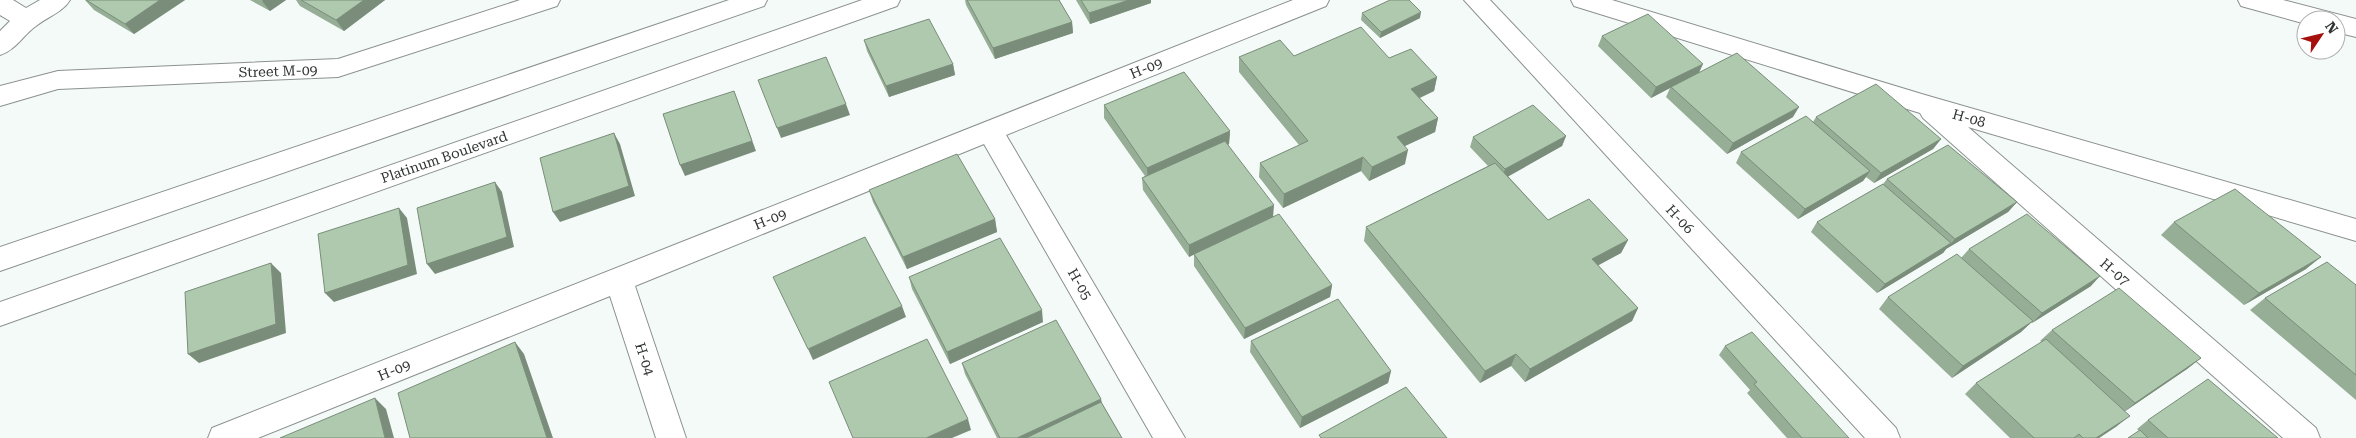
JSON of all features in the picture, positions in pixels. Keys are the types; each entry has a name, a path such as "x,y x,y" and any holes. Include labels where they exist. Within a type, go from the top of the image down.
{"street":[{"path":"0,46 26,20 58,0"},
{"name":"Street M-09","path":"0,96 58,80 338,68 513,4 548,0"},
{"path":"0,259 755,0"},
{"name":"Platinum Boulevard","path":"0,314 888,0"},
{"name":"H-09","path":"223,438 1317,0"},
{"name":"H-06","path":"1476,0 1885,438"},
{"name":"H-08","path":"1583,0 1925,105 2356,230"},
{"path":"2250,0 2296,12"},
{"path":"0,3 26,20"},
{"name":"H-07","path":"1925,105 2305,438"},
{"name":"H-05","path":"990,131 1170,438"},
{"name":"H-04","path":"619,280 671,438"}],"building":[{"path":"86,0 160,0 125,24"},
{"path":"301,0 364,0 336,20"},
{"path":"967,0 1059,0 1072,22 993,48"},
{"path":"1081,0 1129,0 1089,13"},
{"path":"1390,0 1409,0 1421,12 1381,32 1362,13"},
{"path":"1648,14 1703,64 1656,87 1602,36"},
{"path":"929,19 953,64 886,86 864,40"},
{"path":"1361,27 1389,58 1411,49 1437,77 1411,89 1438,118 1397,137 1408,150 1372,167 1363,157 1284,194 1260,163 1308,141 1239,57 1280,40 1294,56"},
{"path":"1737,53 1799,107 1733,143 1671,87"},
{"path":"826,57 846,104 777,128 758,80"},
{"path":"1184,72 1230,131 1147,168 1104,105"},
{"path":"1876,84 1941,139 1881,173 1816,117"},
{"path":"734,91 752,141 680,165 663,114"},
{"path":"1533,105 1566,136 1505,169 1473,137"},
{"path":"1806,116 1870,171 1805,209 1741,152"},
{"path":"614,133 629,186 553,212 540,158"},
{"path":"1225,141 1274,205 1189,245 1142,178"},
{"path":"1948,145 2017,202 1955,239 1887,179"},
{"path":"957,154 995,219 903,257 869,190"},
{"path":"1495,163 1548,220 1589,199 1628,240 1592,259 1638,308 1530,369 1516,354 1485,371 1366,227"},
{"path":"495,182 507,237 427,264 417,208"},
{"path":"1883,184 1951,243 1885,284 1817,222"},
{"path":"2235,189 2321,257 2259,293 2174,222"},
{"path":"399,208 408,265 325,293 318,234"},
{"path":"1279,214 1332,285 1245,328 1194,254"},
{"path":"2027,214 2100,276 2042,313 1969,249"},
{"path":"865,237 902,306 808,349 773,277"},
{"path":"1000,238 1042,310 947,352 909,277"},
{"path":"1957,254 2033,321 1963,366 1888,297"},
{"path":"2327,262 2356,285 2356,375 2265,298"},
{"path":"271,263 276,324 188,354 185,292"},
{"path":"2119,288 2201,358 2135,403 2052,330"},
{"path":"1338,299 1391,371 1302,417 1251,341"},
{"path":"1056,320 1101,399 1017,438 1000,438 962,363"},
{"path":"1752,332 1849,438 1802,438 1754,384 1757,382 1725,346"},
{"path":"927,339 968,419 926,438 853,438 829,382"},
{"path":"2046,339 2130,416 2096,438 2083,438 2079,434 2074,438 2034,438 1976,383"},
{"path":"515,342 547,438 410,438 398,393"},
{"path":"2208,379 2278,438 2168,438 2148,420"},
{"path":"1406,387 1447,438 1321,438 1319,435"},
{"path":"375,398 385,438 280,438"},
{"path":"1101,402 1122,438 1026,438"},
{"path":"2140,430 2148,438 2128,438"}]}
